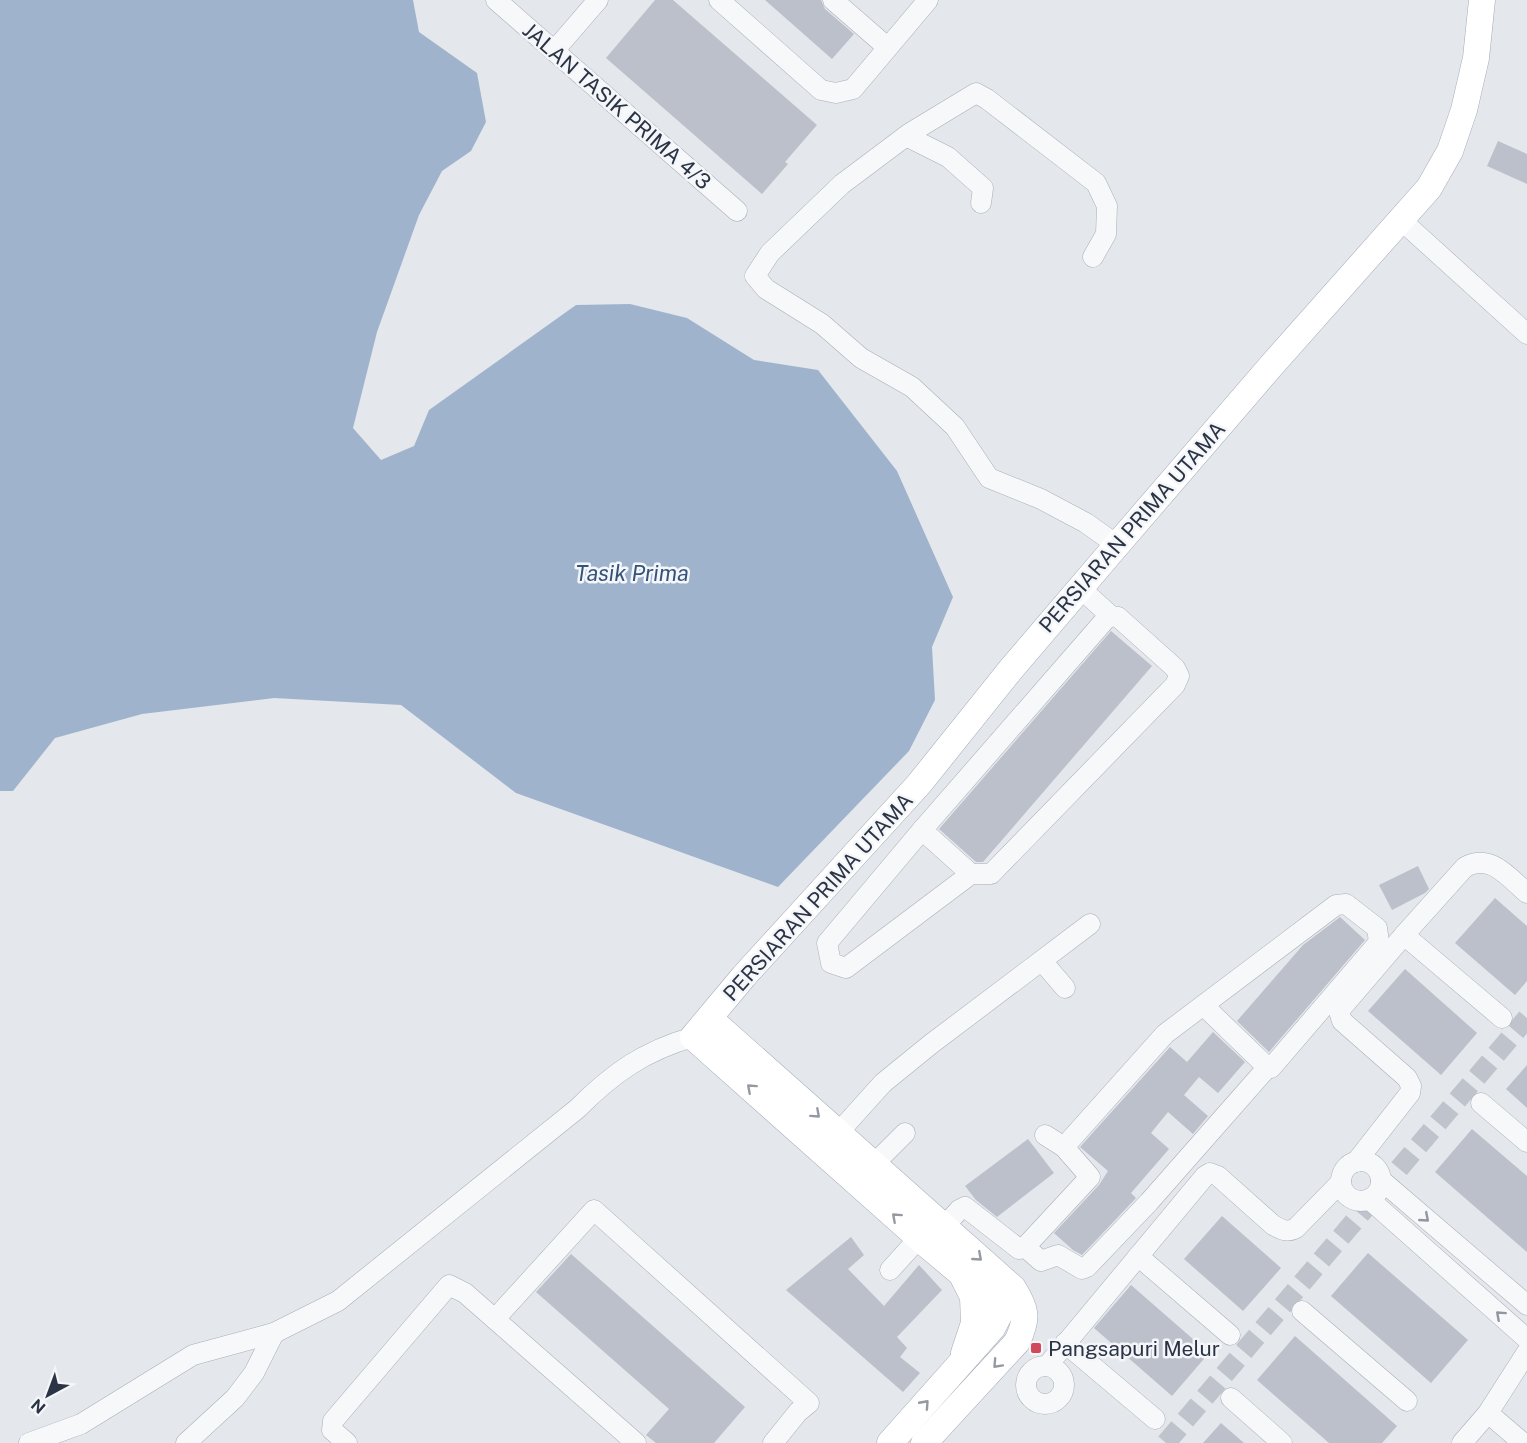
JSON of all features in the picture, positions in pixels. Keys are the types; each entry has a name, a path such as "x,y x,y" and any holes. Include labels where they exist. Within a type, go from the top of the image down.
{"main road":[{"name":"PERSIARAN PRIMA UTAMA","path":"702,1028 744,976 919,784 1080,588 1271,366 1429,188 1450,151 1464,110 1476,58 1482,0"},
{"name":"PERSIARAN PRIMA UTAMA","path":"702,1028 838,1133 873,1165 961,1273 993,1300 1000,1314"},
{"name":"PERSIARAN PRIMA UTAMA","path":"702,1028 930,1236 1013,1288 1026,1315"},
{"path":"961,1273 973,1297 974,1323 961,1365"},
{"path":"890,1443 961,1365 993,1327 1000,1314 1026,1315 1024,1328 1017,1342 924,1443"}],"street":[{"name":"JALAN TASIK PRIMA 4/3","path":"496,0 737,211"},
{"path":"554,51 598,0"},
{"path":"719,0 821,90 836,93 853,89 928,0"},
{"path":"833,0 887,47"},
{"path":"1093,257 1106,234 1107,206 1096,183 987,99 976,93 906,136 842,184 770,253 755,276 766,289 822,324 861,358 912,387 955,427 989,478 1041,499 1086,523 1117,545"},
{"path":"906,136 948,157 983,188 981,203"},
{"path":"1401,220 1527,334"},
{"path":"1080,588 1111,616 1118,617 1175,668 1179,676 1175,685 991,874 971,874 846,968 831,963 827,943 922,830 1105,620 1111,616"},
{"path":"922,830 971,874"},
{"path":"1047,1366 1205,1176 1210,1173 1218,1176 1273,1225 1290,1232 1296,1228 1341,1182 1345,1169 1356,1162 1410,1094 1412,1086 1407,1078 1342,1021 1339,1011 1465,867 1476,862 1486,862 1496,867 1527,893"},
{"path":"1025,1247 1041,1261 1058,1255 1072,1265 1082,1269 1087,1267 1149,1202 1266,1069 1271,1068 1379,942 1377,928 1346,904 1336,905 1165,1034 1064,1147"},
{"path":"838,1133 883,1083 1090,924"},
{"path":"1404,935 1502,1018"},
{"path":"1042,961 1065,988"},
{"path":"1204,1006 1262,1062 1266,1069"},
{"path":"29,1443 81,1424 193,1355 274,1333 338,1301 568,1117 611,1077 633,1061 702,1028"},
{"path":"1481,1102 1527,1142"},
{"path":"873,1165 904,1132"},
{"path":"890,1270 965,1207 1007,1242 1019,1249 1025,1247 1090,1177 1064,1147 1045,1135"},
{"path":"1356,1162 1370,1164 1381,1180 1527,1305"},
{"path":"1341,1182 1350,1198 1362,1201 1377,1193 1381,1180"},
{"path":"1369,1199 1527,1339"},
{"path":"495,1319 594,1210 809,1403 798,1412 773,1443"},
{"path":"1138,1256 1230,1335"},
{"path":"347,1443 332,1430 333,1421 449,1285 465,1293 636,1443"},
{"path":"1302,1311 1407,1401"},
{"path":"186,1443 235,1398 254,1373 274,1333"},
{"path":"1065,1343 1155,1419"},
{"path":"1462,1443 1488,1413 1527,1352"},
{"path":"1231,1398 1282,1443"},
{"path":"1488,1413 1523,1443"}],"water":[{"name":"Tasik Prima","path":"0,0 413,0 419,32 477,73 486,122 471,151 442,171 419,215 377,332 353,428 381,460 414,446 429,410 576,305 630,304 687,318 754,360 818,370 897,471 953,597 932,647 935,700 909,751 778,887 516,793 401,705 274,698 142,714 55,738 13,791 0,791"}],"building":[{"path":"655,0 673,0 817,125 785,162 788,164 762,194 606,58"},
{"path":"765,0 821,0 825,9 854,34 832,59"},
{"path":"1498,141 1527,154 1527,184 1487,166"},
{"path":"1111,631 1152,666 983,862 976,862 939,829"},
{"path":"1418,866 1429,889 1392,910 1379,885"},
{"path":"1495,898 1527,926 1527,981 1515,995 1455,943"},
{"path":"1340,917 1365,940 1269,1052 1237,1021 1303,945"},
{"path":"1405,969 1477,1033 1441,1075 1368,1011"},
{"path":"1213,1032 1245,1062 1218,1093 1199,1077 1184,1095 1208,1116 1193,1134 1168,1112 1151,1133 1169,1149 1131,1193 1136,1198 1082,1255 1073,1250 1054,1233 1099,1185 1108,1171 1080,1147 1170,1047 1187,1062"},
{"path":"1527,1065 1527,1108 1506,1089"},
{"path":"1472,1129 1527,1176 1527,1252 1435,1172"},
{"path":"1028,1139 1054,1173 997,1217 976,1200 965,1186"},
{"path":"1222,1216 1281,1268 1243,1311 1184,1259"},
{"path":"851,1237 864,1255 848,1269 884,1306 919,1265 942,1290 897,1337 907,1348 900,1357 920,1373 903,1392 786,1290"},
{"path":"1368,1253 1468,1340 1431,1383 1331,1296"},
{"path":"571,1254 745,1407 714,1443 656,1443 646,1435 669,1409 536,1292"},
{"path":"1131,1285 1209,1353 1172,1396 1094,1328"},
{"path":"1295,1336 1397,1426 1382,1443 1329,1443 1257,1380"},
{"path":"1221,1423 1244,1443 1203,1443"}],"tunnel":[{"path":"1166,1443 1527,1018"}],"place":[{"name":"Pangsapuri Melur","path":"1036,1348"}]}
